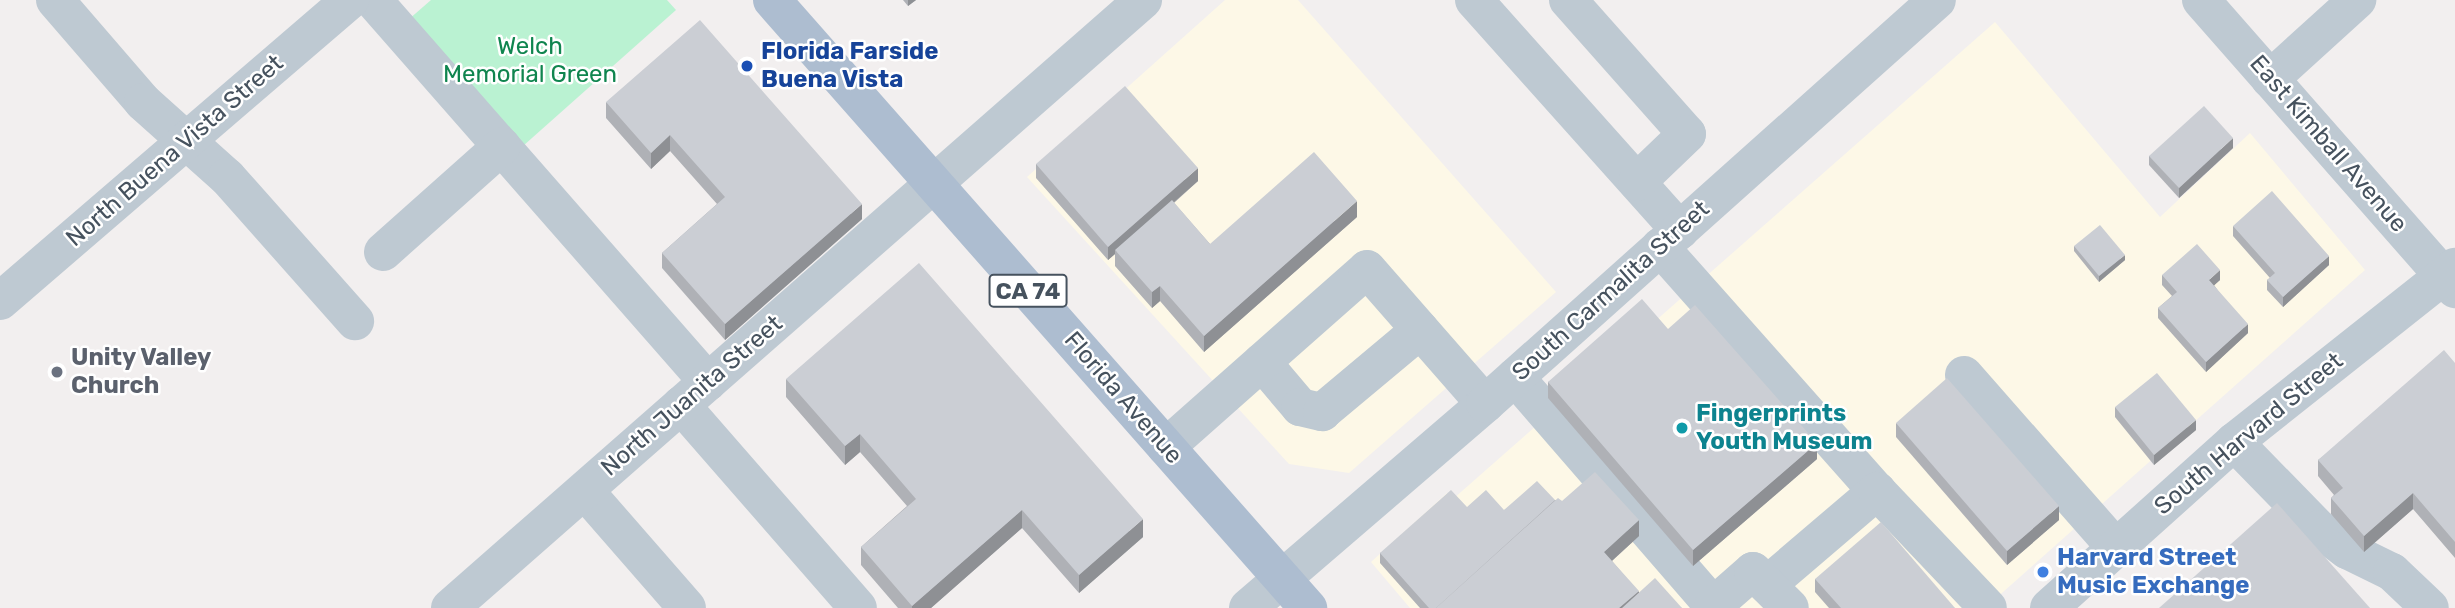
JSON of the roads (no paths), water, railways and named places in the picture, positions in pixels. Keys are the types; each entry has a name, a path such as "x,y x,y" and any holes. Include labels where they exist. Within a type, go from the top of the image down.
{"main road":[{"name":"Florida Avenue","path":"772,0 1308,608"}],"street":[{"path":"55,0 143,102 189,141 355,321"},
{"name":"North Buena Vista Street","path":"0,301 350,0"},
{"path":"373,0 502,146 695,393 858,608"},
{"path":"1474,0 1637,182 1670,239 1877,491 1988,608"},
{"path":"1568,0 1687,134 1637,182"},
{"name":"South Carmalita Street","path":"1248,608 1485,404 1937,0"},
{"name":"East Kimball Avenue","path":"2201,0 2452,278"},
{"path":"2270,79 2357,0"},
{"name":"North Juanita Street","path":"474,601 584,491 934,184 1132,4"},
{"path":"383,252 502,146"},
{"path":"1166,447 1367,269 1485,404"},
{"name":"South Harvard Street","path":"2049,608 2234,442 2452,278"},
{"path":"1262,362 1300,407 1322,412 1420,330"},
{"path":"1964,375 2116,548"},
{"path":"1515,377 1714,607 1753,570 1778,596 1877,491"},
{"path":"2234,442 2319,529 2347,550 2392,572 2431,608"},
{"path":"584,491 687,608"}],"place":[{"name":"Florida Farside Buena Vista","path":"747,66"},
{"name":"Unity Valley Church","path":"57,372"},
{"name":"Fingerprints Youth Museum","path":"1682,428"},
{"name":"Harvard Street Music Exchange","path":"2043,572"}],"park label":[{"name":"Welch Memorial Green","path":"530,61"}]}
